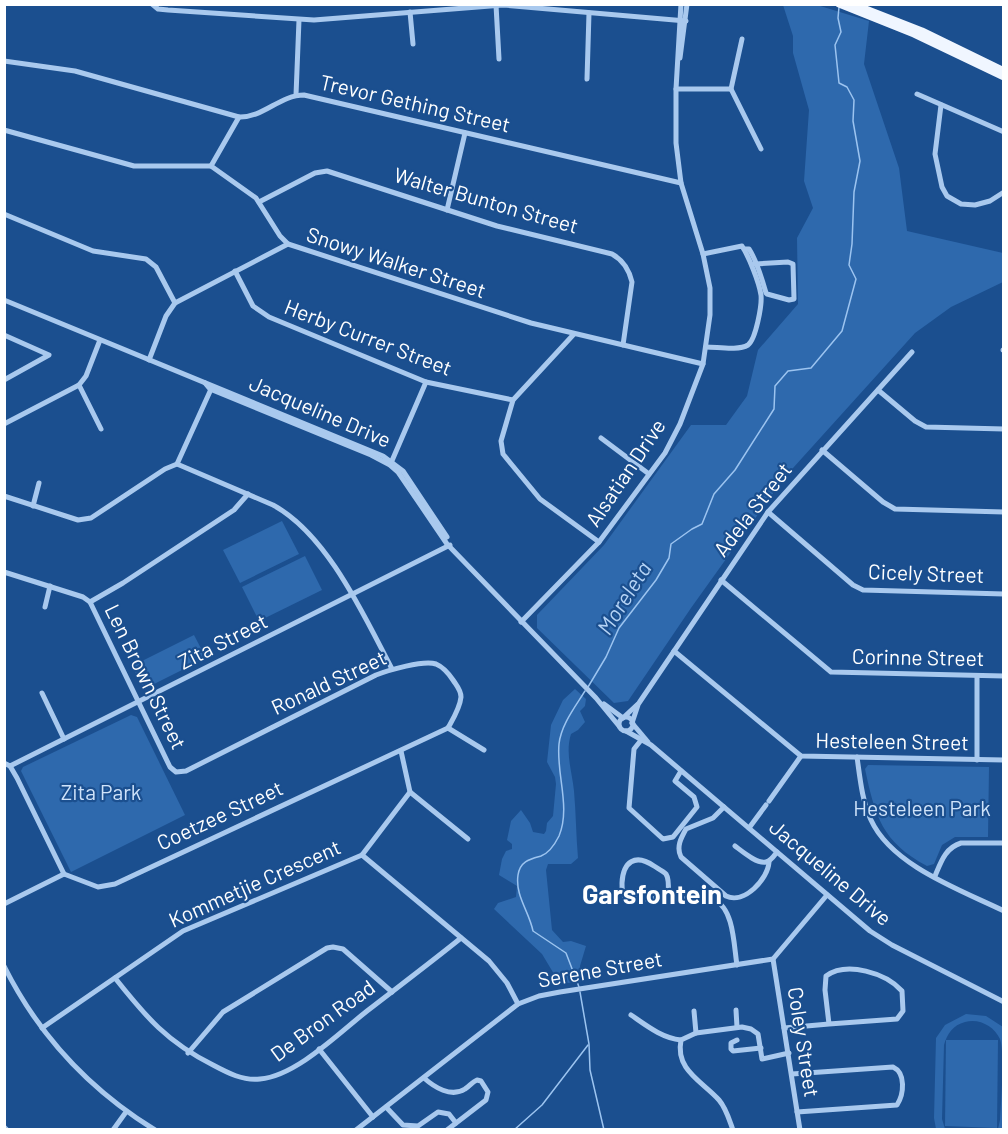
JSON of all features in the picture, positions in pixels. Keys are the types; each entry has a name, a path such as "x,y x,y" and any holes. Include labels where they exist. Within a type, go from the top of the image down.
{"main road":[{"path":"839,4 855,7 922,31 1004,71"},
{"path":"855,7 1004,77"}],"street":[{"path":"152,4 158,9 299,20 496,5 683,21"},
{"name":"Alsatian Drive","path":"681,4 683,21"},
{"name":"Alsatian Drive","path":"521,622 599,542 649,474 674,437 692,398 703,364 711,302 708,274 681,183 676,143 676,89 687,4"},
{"path":"496,5 499,58"},
{"path":"410,12 413,44"},
{"path":"587,79 589,13"},
{"path":"296,95 299,20"},
{"path":"742,39 731,89 761,149"},
{"path":"4,61 75,71 239,117 212,166 138,167 4,130"},
{"path":"676,89 731,89"},
{"path":"917,94 1004,132"},
{"name":"Trevor Gething Street","path":"239,117 250,117 296,95 313,97 681,183"},
{"path":"941,105 935,154 942,188 947,196 961,204 975,205 990,201 1004,192"},
{"path":"447,210 465,133"},
{"name":"Snowy Walker Street","path":"212,166 259,202 280,236 288,244 490,311 574,334 703,364"},
{"name":"Walter Bunton Street","path":"259,202 315,173 327,171 513,231 612,254 620,259 627,268 632,286 623,345"},
{"path":"4,214 93,251 146,259 156,267 175,303"},
{"path":"149,360 166,316 175,303 288,244"},
{"path":"706,347 742,347 753,339 761,296 743,248"},
{"path":"703,254 749,249 752,253 755,264 767,294 789,300 794,299 793,264 788,262 755,264"},
{"name":"Herby Currer Street","path":"235,272 253,306 263,314 426,382 513,400"},
{"name":"Jacqueline Drive","path":"4,300 205,383 391,463 403,471 450,545 596,698 619,726"},
{"path":"574,334 513,400 501,441 502,454 540,499 599,542"},
{"path":"4,335 49,355 4,380"},
{"path":"4,424 79,385 86,376 100,340"},
{"name":"Adela Street","path":"624,718 639,703 768,512 912,352"},
{"path":"391,463 426,382"},
{"path":"79,385 101,429"},
{"path":"4,496 87,520 177,464 212,387"},
{"path":"878,390 915,421 926,427 1004,429"},
{"path":"601,438 649,474"},
{"path":"822,450 883,502 895,509 1004,512"},
{"path":"177,464 282,510 295,521 324,552 352,595 392,669"},
{"path":"33,506 39,483"},
{"path":"4,572 83,597 90,602 219,520 238,506 248,494"},
{"name":"Cicely Street","path":"768,512 853,585 863,590 1004,594"},
{"name":"Zita Street","path":"7,764 138,703 450,545"},
{"name":"Corinne Street","path":"721,580 831,672 1004,676"},
{"path":"45,607 50,586"},
{"name":"Len Brown Street","path":"90,602 170,767"},
{"name":"Hesteleen Street","path":"674,651 801,756 1004,760"},
{"name":"Ronald Street","path":"170,767 176,772 186,771 392,669 434,664 449,675 460,690 461,696 448,728"},
{"path":"977,676 977,760"},
{"path":"42,693 64,739"},
{"name":"Jacqueline Drive","path":"596,698 624,718"},
{"name":"Adela Street","path":"632,723 639,703"},
{"path":"624,718 628,718 632,723 630,729 626,730 619,726 620,720 624,718"},
{"name":"Jacqueline Drive","path":"632,723 651,745"},
{"path":"448,728 484,750"},
{"name":"Coetzee Street","path":"64,874 98,886 115,884 448,728"},
{"name":"Jacqueline Drive","path":"626,730 651,745 870,931 885,941 1004,1002"},
{"path":"642,739 634,749 629,808 661,838 673,837 698,807 694,797 675,782 681,771"},
{"path":"401,751 410,792 468,839"},
{"path":"749,828 801,756"},
{"path":"856,757 867,809 879,834 886,842 916,867 1004,911"},
{"path":"4,904 64,874 7,764"},
{"path":"362,855 410,792"},
{"path":"724,807 712,818 686,829 678,851 681,857 726,896 732,899 743,898 747,895 766,873 769,862 777,852"},
{"path":"935,876 946,854 954,845 1004,843"},
{"path":"735,846 750,856 769,862"},
{"name":"Kommetjie Crescent","path":"42,1028 166,941 190,927 362,855 498,971 518,1004"},
{"path":"668,898 667,878 664,873 644,860 627,864 622,880 622,890 626,897 714,900 721,904 729,914 737,965"},
{"path":"773,959 826,895"},
{"name":"De Bron Road","path":"115,978 154,1024 188,1053 230,1074 255,1079 266,1078 287,1071 319,1049 461,938"},
{"path":"188,1053 223,1012 327,948 343,949 392,992"},
{"name":"Serene Street","path":"356,1130 518,1004 539,996 560,992 773,959"},
{"name":"Coley Street","path":"773,959 800,1130"},
{"path":"4,966 23,1002 70,1062 126,1112 155,1130"},
{"path":"784,1028 897,1019 903,1011 902,991 891,982 867,970 831,973 826,976 825,983 829,1024"},
{"path":"736,1010 737,1027"},
{"path":"694,1011 696,1033"},
{"path":"632,1015 654,1031 681,1040 696,1033 737,1027 748,1028 758,1034 762,1059 789,1053"},
{"path":"681,1040 680,1055 684,1066 720,1100 733,1130"},
{"path":"737,1040 731,1042 731,1049 734,1051 761,1048"},
{"path":"319,1049 373,1117"},
{"path":"792,1074 892,1067 900,1071 902,1075 901,1098 897,1105 797,1112"},
{"path":"424,1077 435,1088 443,1090 458,1091 477,1080 482,1081 486,1088 486,1100 447,1130"},
{"path":"386,1107 403,1125 418,1126 438,1112 449,1114 456,1123"},
{"path":"113,1130 126,1112"}],"green space":[{"path":"783,5 817,5 869,21 864,64 899,168 907,231 1003,253 1003,282 951,307 915,333 784,478 628,701 614,703 537,628 537,615 604,545 691,425 726,425 747,396 758,350 798,304 797,238 813,208 804,181 809,110 793,53 793,36"},
{"path":"282,521 299,554 240,583 223,550"},
{"path":"305,556 322,590 259,621 242,587"},
{"path":"194,635 206,658 144,689 132,666"},
{"path":"575,689 586,699 585,706 580,711 585,722 571,734 569,741 578,858 571,864 548,864 546,870 552,930 563,942 571,941 586,946 580,966 582,981 560,984 542,954 494,909 498,903 516,897 517,886 499,875 506,851 512,849 512,844 507,840 511,821 521,810 533,832 544,834 547,823 553,816 556,784 547,762 551,725 563,700"},
{"name":"Zita Park","path":"131,715 137,717 185,815 71,872 21,771 23,767"},
{"name":"Hesteleen Park","path":"868,765 989,767 988,837 955,837 942,845 934,864 927,866 912,857 890,837 877,814 865,769"},
{"path":"966,1014 986,1016 1003,1027 1003,1129 998,1129 1002,1078 1000,1039 994,1030 985,1024 970,1021 954,1028 945,1041 942,1119 945,1129 936,1129 934,1118 936,1038 945,1025"},
{"path":"946,1040 998,1040 997,1128 945,1126"}],"waterway":[{"name":"Moreleta","path":"588,687 606,657 619,628 656,580 669,558 671,544 702,524 714,494 735,470 774,409 775,386 788,371 811,368 842,331 856,279 849,265 854,192 860,161 853,121 854,100 847,87 839,83 835,45 841,32 838,18 839,7"},
{"name":"Moreleta","path":"579,987 566,953 533,931 520,897 518,875 523,864 547,853 559,836 564,814 559,755 560,737 565,723 585,691"},
{"name":"Moreleta","path":"580,992 589,1044 590,1070 604,1130"},
{"path":"514,1130 542,1105 588,1045"}],"district":[{"name":"Garsfontein","path":"652,895"}]}
